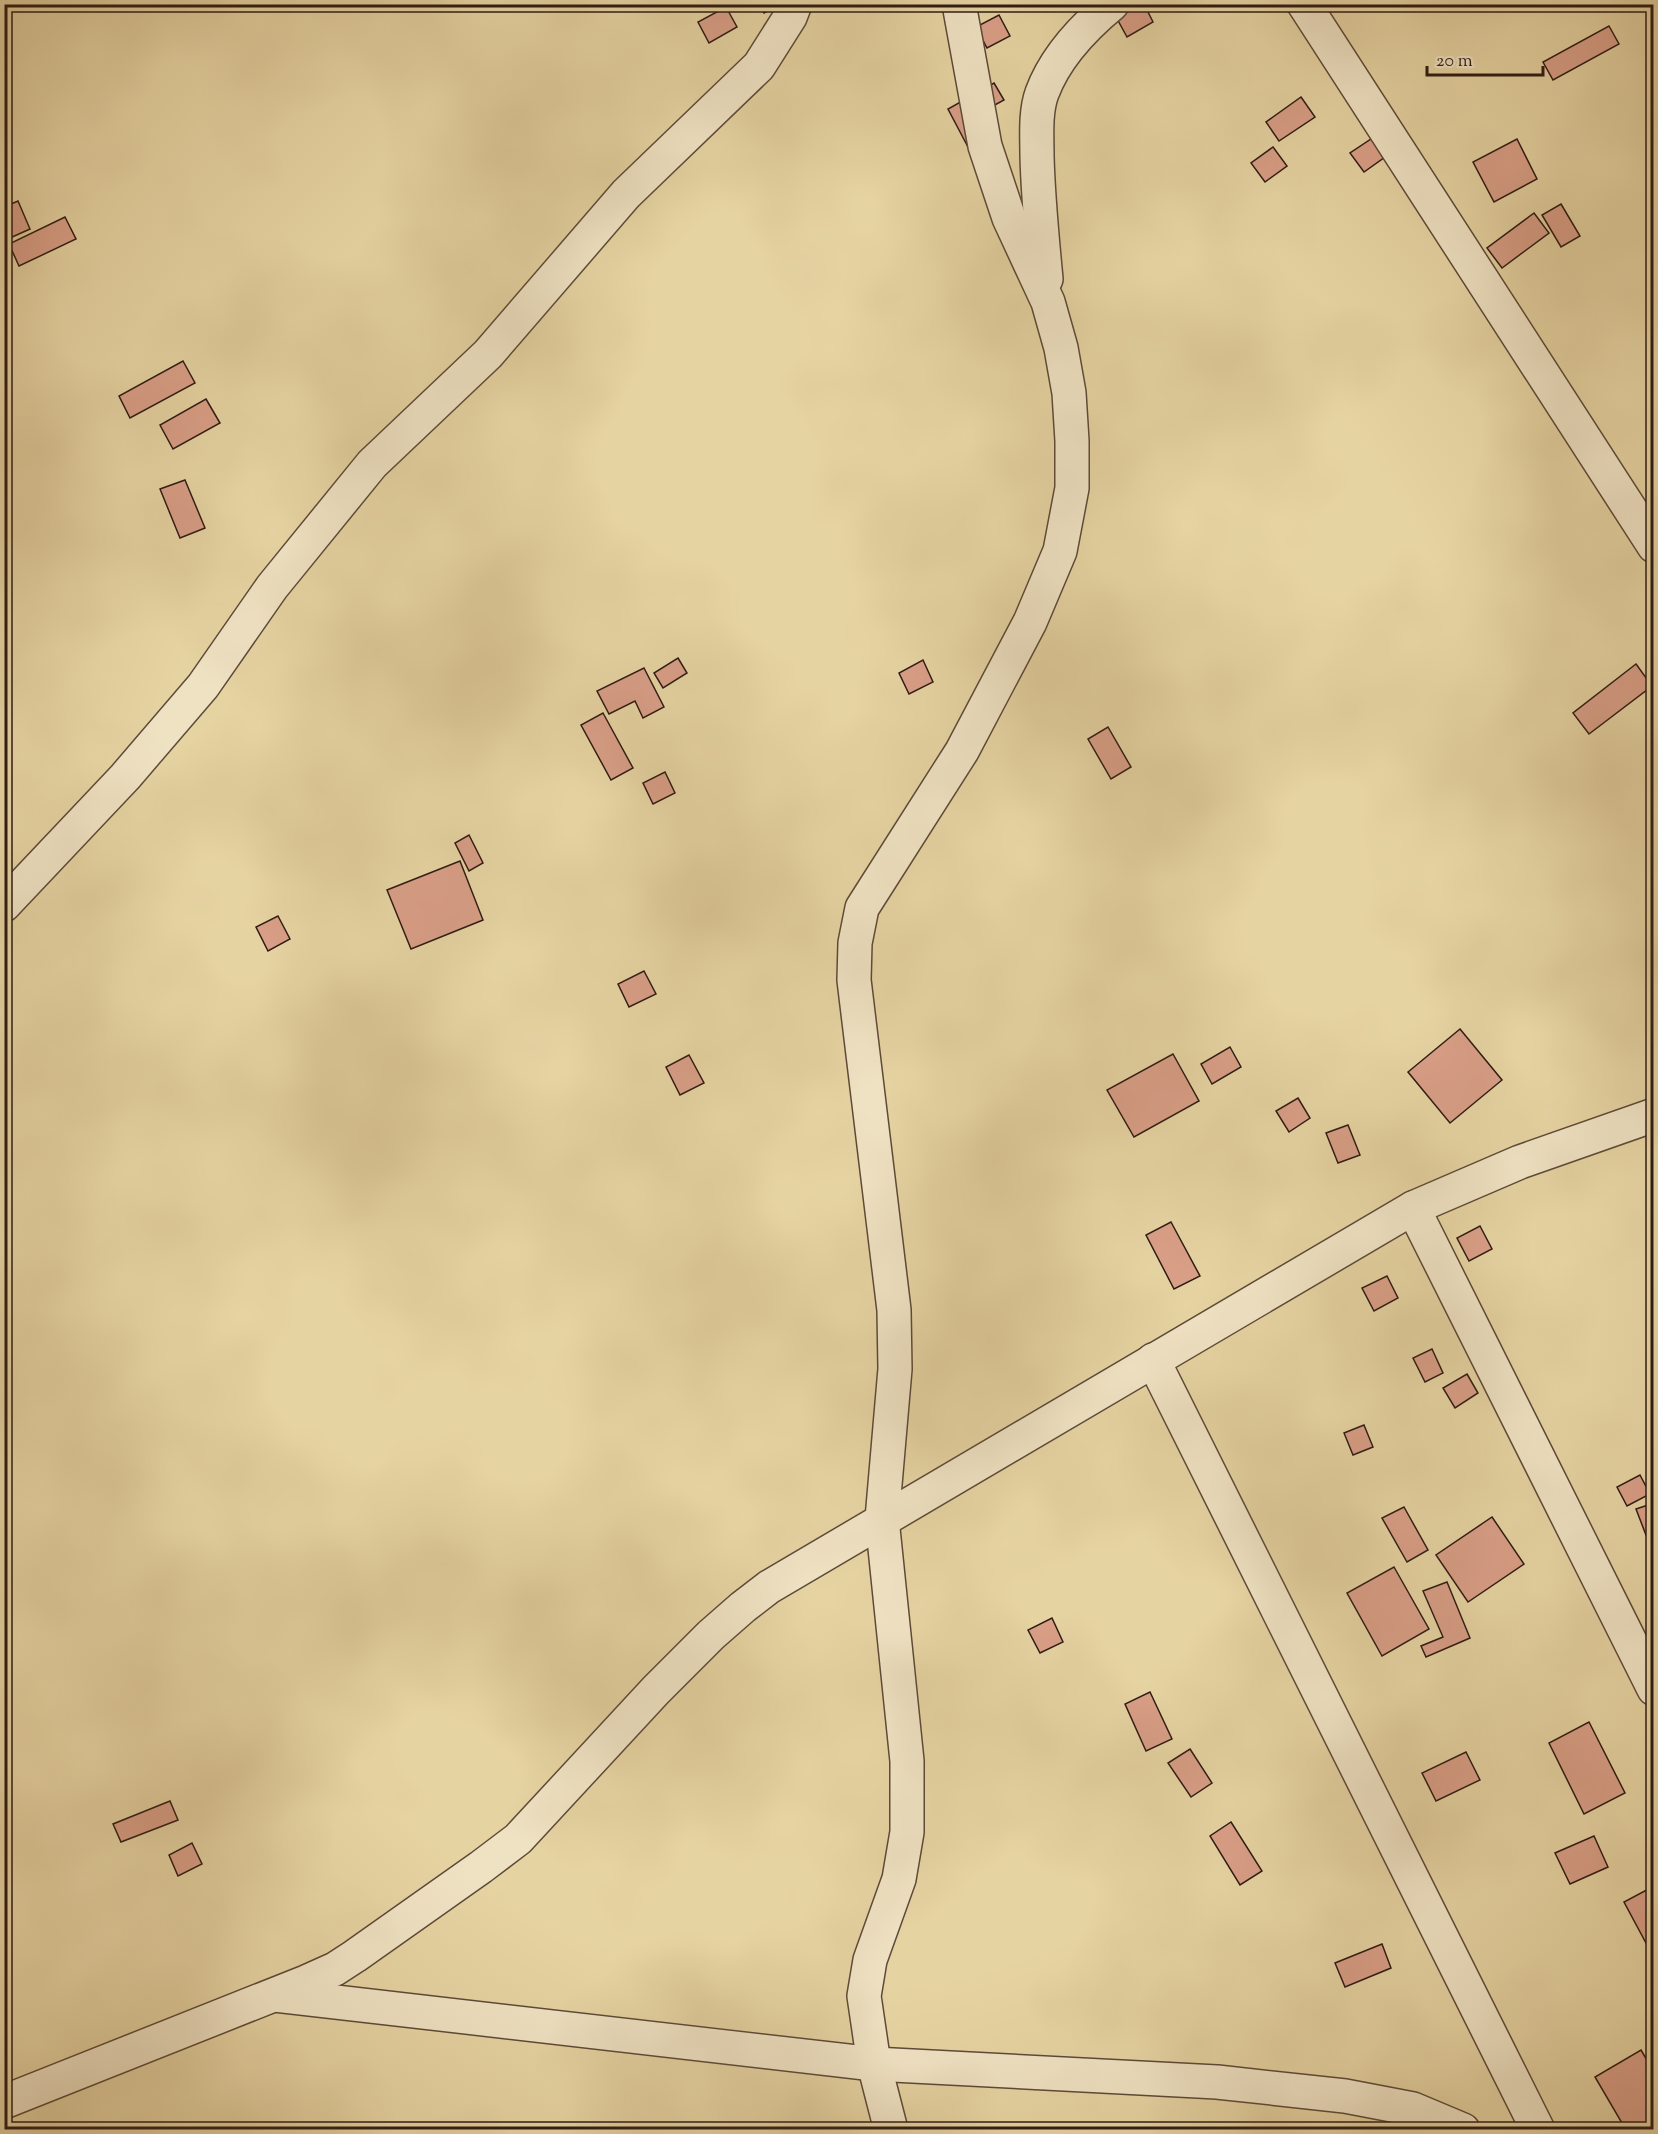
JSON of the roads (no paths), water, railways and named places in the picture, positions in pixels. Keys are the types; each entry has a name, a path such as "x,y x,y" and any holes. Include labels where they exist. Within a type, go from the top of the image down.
{"street":[{"path":"4,905 125,777 203,686 272,587 372,464 488,354 626,194 759,66 795,4"},
{"path":"891,2130 874,2064 864,1996 870,1960 899,1879 907,1832 907,1761 882,1519 895,1369 894,1310 854,980 855,943 862,908 962,751 1030,622 1060,551 1072,488 1069,393 1061,348 1048,302 1009,218 985,146 959,4"},
{"path":"1048,302 1038,188 1036,128 1041,94 1060,60 1093,19 1112,4"},
{"path":"1304,4 1653,546"},
{"path":"4,2102 335,1969 518,1839 656,1690 743,1607 769,1587 1413,1208 1520,1162 1653,1115"},
{"path":"1413,1208 1653,1689"},
{"path":"1153,1360 1538,2130"},
{"path":"273,1995 874,2064 1229,2083 1345,2096 1413,2109 1463,2130"}]}
